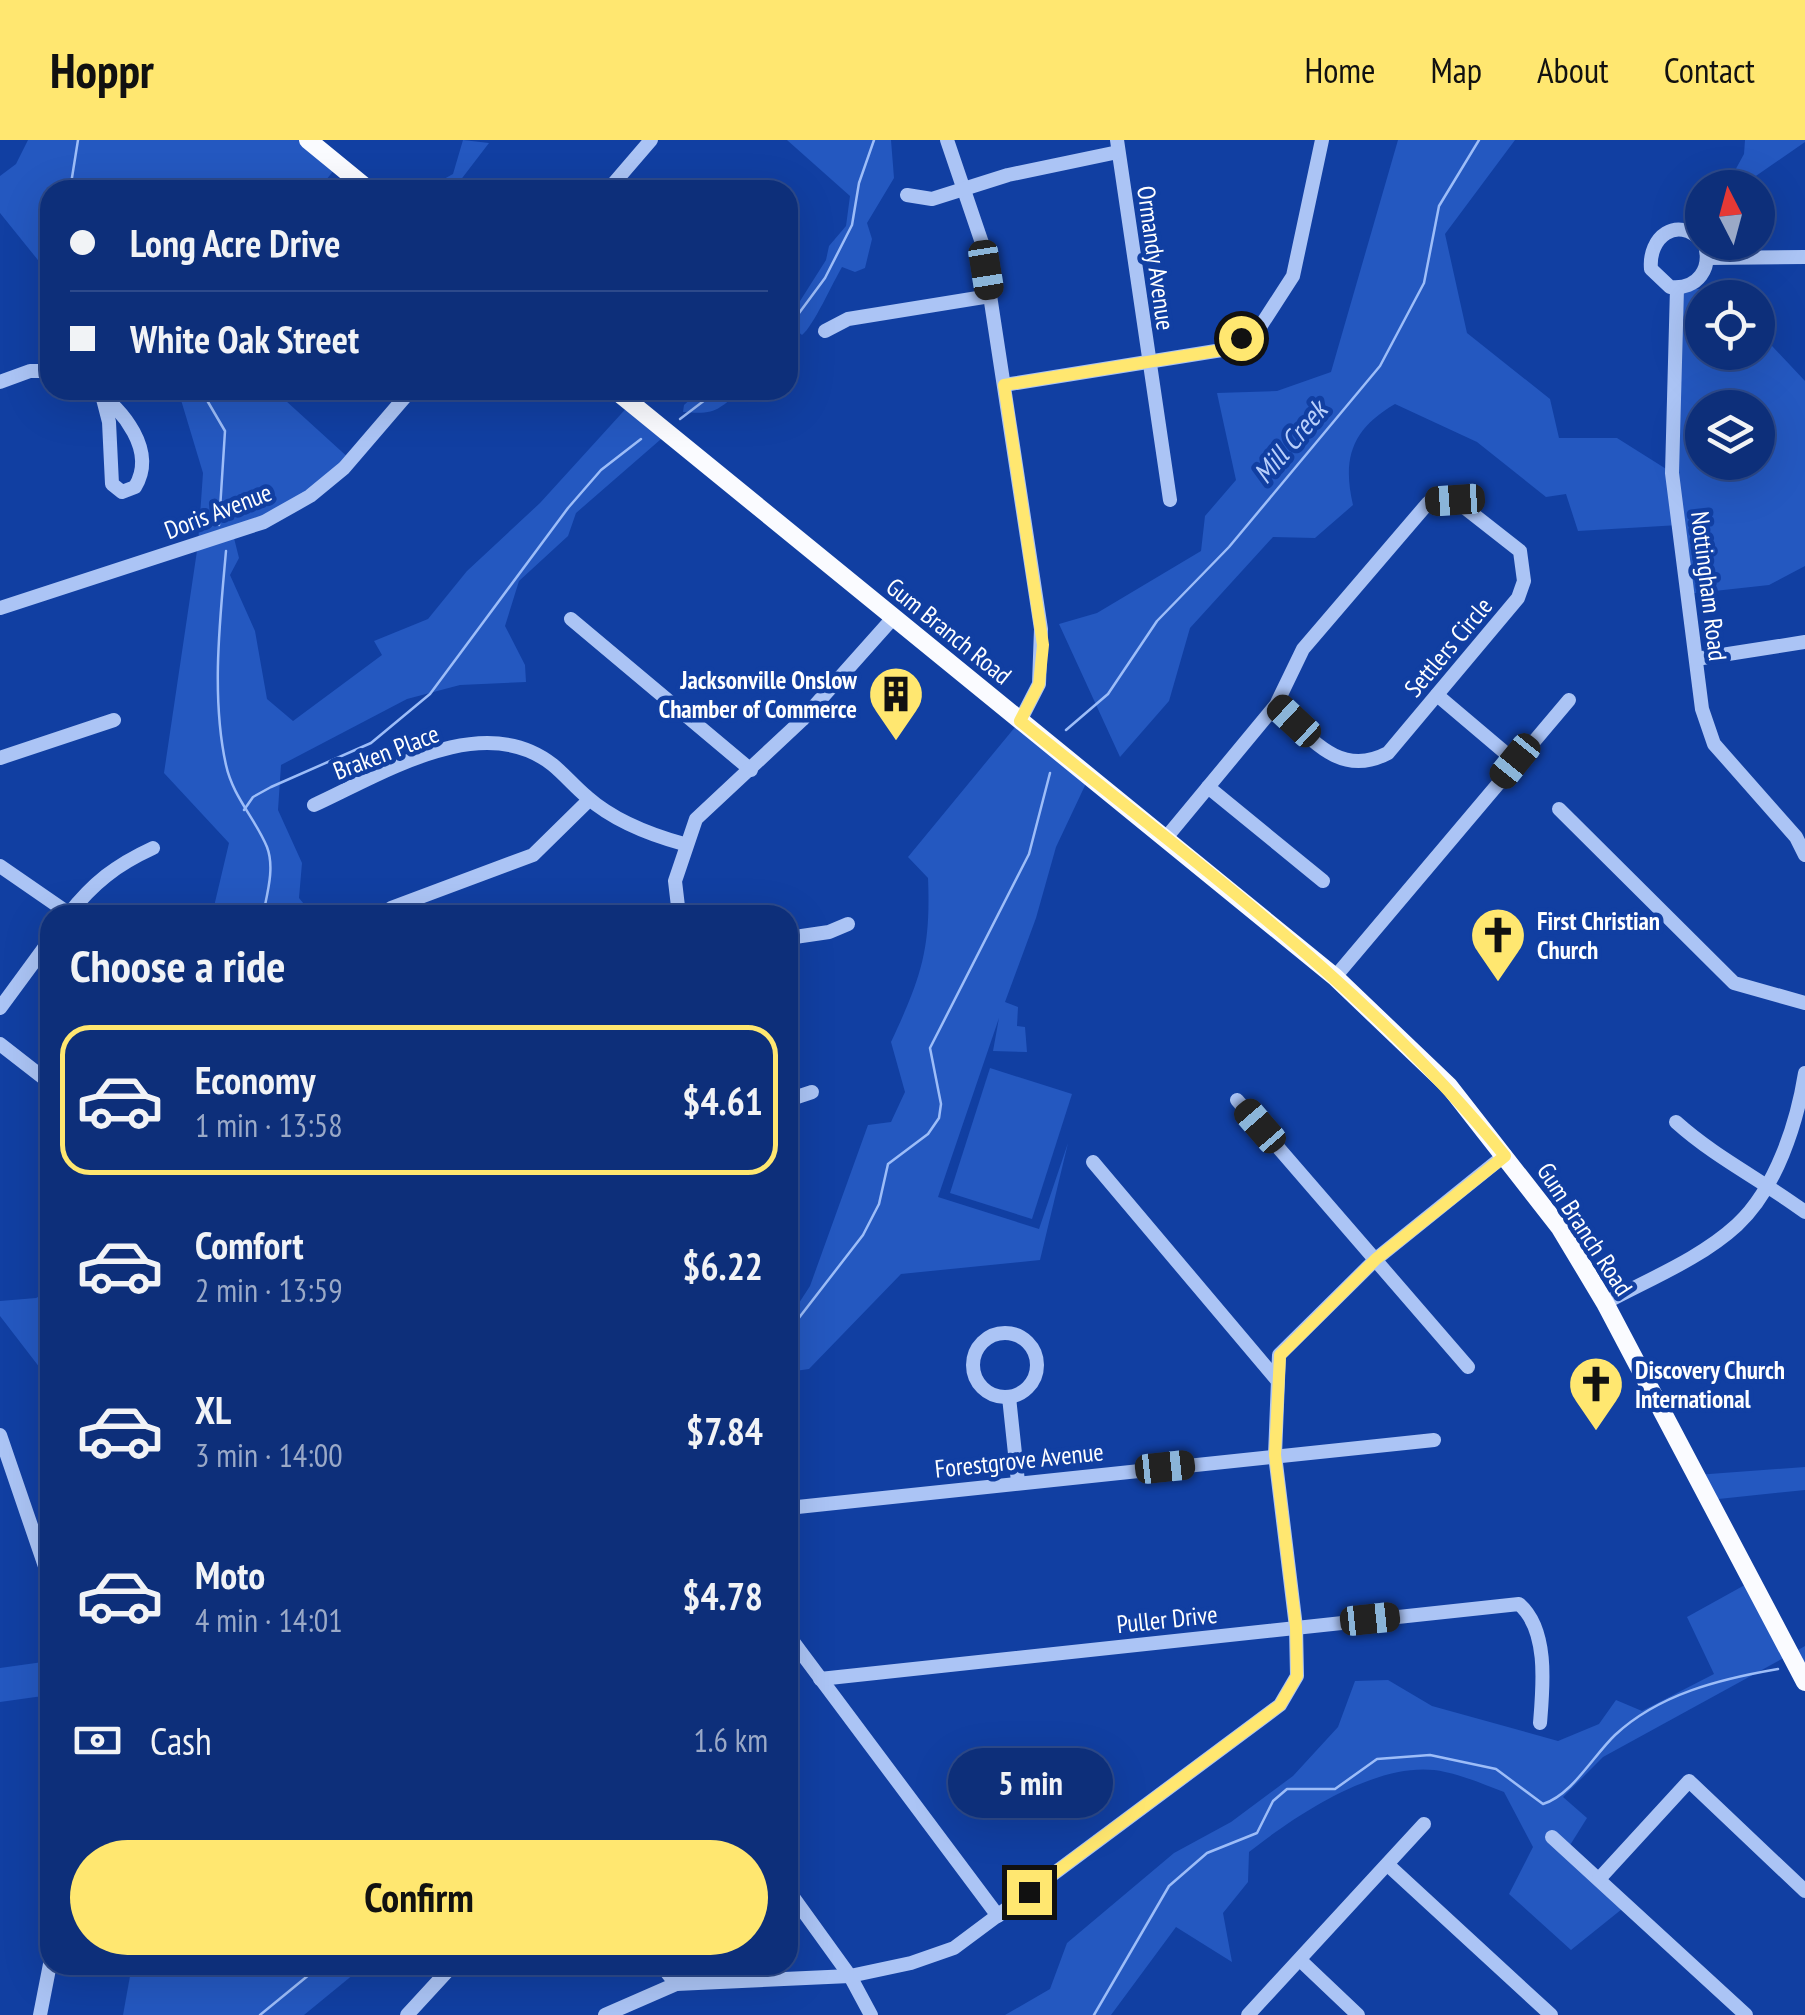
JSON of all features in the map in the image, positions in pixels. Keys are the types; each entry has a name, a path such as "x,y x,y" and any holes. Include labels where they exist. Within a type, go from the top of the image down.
{"main road":[{"path":"308,140 357,180"},
{"name":"Gum Branch Road","path":"627,400 1335,977 1449,1086 1560,1228 1605,1303 1805,1682"}],"street":[{"path":"617,180 651,140"},
{"path":"947,140 968,190 990,296 1043,645 1039,684 1020,721"},
{"path":"1004,385 1222,350 1260,327 1293,276 1322,140"},
{"path":"907,195 932,198 968,190 1008,175 1118,146"},
{"name":"Ormandy Avenue","path":"1118,146 1170,500"},
{"path":"1685,229 1669,230 1657,238 1649,254 1651,269 1661,282 1677,288 1691,286 1705,272 1708,260"},
{"path":"1775,257 1805,256"},
{"name":"Nottingham Road","path":"1677,288 1672,473 1702,708 1714,744 1796,837 1805,855"},
{"path":"825,331 848,319 990,296"},
{"path":"0,382 40,370"},
{"path":"101,400 109,422 110,475 122,492 135,487 143,463 128,420 106,400"},
{"name":"Doris Avenue","path":"0,608 264,522 310,496 346,466 402,400"},
{"name":"Settlers Circle","path":"1165,839 1276,705 1303,649 1428,502 1455,500 1520,551 1524,582 1518,598 1388,752 1368,763 1344,762 1276,705"},
{"path":"678,905 675,882 684,844 696,819 802,720 892,618"},
{"path":"571,619 751,770"},
{"path":"1696,659 1805,642"},
{"path":"1437,695 1515,761"},
{"path":"1335,977 1569,700"},
{"path":"0,758 114,720"},
{"name":"Braken Place","path":"314,805 407,763 488,742 523,746 552,764 589,800 644,830 684,844"},
{"path":"1208,787 1323,881"},
{"path":"399,905 533,855 589,800"},
{"path":"1559,809 1734,983 1805,1003"},
{"path":"77,905 92,885 117,865 153,848"},
{"path":"0,866 56,905"},
{"path":"798,937 830,932 848,924"},
{"path":"0,1008 40,954"},
{"path":"0,1044 40,1075"},
{"path":"1605,1303 1715,1243 1740,1222 1766,1183 1798,1118 1805,1073"},
{"path":"798,1097 812,1092"},
{"path":"1237,1100 1468,1367"},
{"path":"1676,1122 1741,1173 1766,1183 1805,1212"},
{"path":"605,2015 676,1984 850,1976 911,1964 954,1948 1280,1705 1297,1676 1296,1627 1275,1455 1280,1355 1376,1259 1505,1156"},
{"path":"1093,1162 1276,1380"},
{"path":"1004,1333 1027,1341 1036,1353 1037,1373 1031,1385 1009,1397 984,1390 974,1376 974,1357 980,1345 1004,1333"},
{"path":"1009,1397 1018,1482"},
{"path":"0,1435 40,1552"},
{"name":"Forestgrove Avenue","path":"798,1507 1434,1440"},
{"name":"Puller Drive","path":"820,1680 1519,1604 1532,1615 1537,1630 1543,1691 1540,1723"},
{"path":"798,1649 998,1916"},
{"path":"1599,1879 1689,1782 1805,1890"},
{"path":"1248,2015 1424,1824"},
{"path":"1552,1837 1746,2015"},
{"path":"1388,1864 1550,2015"},
{"path":"798,1904 850,1976 870,2015"},
{"path":"1300,1960 1358,2015"},
{"path":"40,2015 48,1975"},
{"path":"407,2015 444,1975"},
{"path":"669,1975 676,1984"}],"shaded area":[{"path":"28,140 308,140 338,165 326,180 40,180 40,263 0,213 0,176 16,164"},
{"path":"463,140 489,143 461,180 442,180 453,174"},
{"path":"787,140 891,140 894,178 867,223 872,239 865,268 855,272 842,267 802,335 798,332 798,304 826,260 829,246 846,226 850,196"},
{"path":"1398,140 1515,140 1445,234 1467,333 1550,399 1559,438 1617,438 1671,472 1677,288 1685,288 1685,370 1775,370 1775,349 1805,381 1805,566 1769,585 1687,594 1679,525 1578,531 1566,494 1546,497 1477,442 1395,404 1369,424 1354,446 1349,473 1353,505 1315,538 1273,537 1190,628 1169,701 1120,757 1059,624 1097,613 1201,551 1205,516 1236,480 1217,393 1277,391 1331,372"},
{"path":"1745,140 1805,140 1765,170 1735,170 1744,154"},
{"path":"181,400 285,400 352,461 310,496 233,534 239,558 230,575 255,631 267,699 293,721 382,655 374,641 428,619 467,571 540,503 631,403 668,433 576,513 568,536 519,581 505,626 525,665 526,682 460,685 407,699 281,765 278,810 302,863 299,898 305,905 214,905 229,843 164,773 198,544 203,473"},
{"path":"690,400 730,400 704,412 683,412"},
{"path":"1020,721 1089,777 1056,847 1036,918 1005,1002 1018,1007 1017,1026 1025,1027 1027,1052 993,1051 999,1018 938,1197 1039,1229 1068,1143 1040,1260 901,1274 809,1369 798,1371 798,1305 810,1286 868,1125 891,1122 905,1092 891,1042 922,963 929,903 928,878 908,857"},
{"path":"990,1068 1072,1094 1032,1219 950,1193"},
{"path":"40,1296 40,1368 0,1316 0,1301"},
{"path":"1805,1467 1805,1490 1709,1500 1696,1475"},
{"path":"1752,1581 1791,1654 1805,1646 1805,1682 1789,1655 1603,1757 1563,1797 1587,1818 1567,1850 1627,1905 1571,1950 1509,1894 1533,1847 1504,1792 1445,1772 1420,1770 1394,1773 1341,1792 1249,1852 1248,1882 1223,1913 1232,1962 1176,1927 1111,2015 1005,2015 1050,1989 1067,1943 1174,1853 1231,1822 1293,1776 1338,1727 1355,1681 1388,1680 1432,1706 1558,1741 1599,1724 1616,1700 1642,1711 1714,1674 1687,1617"},
{"path":"40,1662 40,1696 0,1702 0,1668"},
{"path":"130,1975 353,1975 304,2015 123,2015"}],"waterway":[{"path":"72,180 78,140"},
{"path":"798,314 825,278 852,225 859,183 874,140"},
{"name":"Mill Creek","path":"1066,730 1108,694 1157,621 1229,547 1380,366 1424,283 1439,206 1479,140"},
{"path":"207,400 225,431 219,525"},
{"path":"680,419 705,400"},
{"path":"244,810 253,797 271,787 371,743 430,694 568,508 601,470 641,439"},
{"path":"226,551 218,658 221,739 234,787 267,847 270,881 265,905"},
{"name":"Mill Creek","path":"798,1319 863,1235 879,1204 888,1164 928,1134 939,1118 941,1104 930,1048 1029,854 1050,773"},
{"path":"1094,2015 1169,1886 1207,1853 1257,1833 1273,1801 1287,1789 1335,1789 1377,1759 1430,1755 1496,1769 1543,1804 1582,1774 1615,1735 1651,1709 1713,1683 1778,1669"},
{"name":"Mill Creek","path":"260,2015 309,1975"}],"place":[{"name":"Jacksonville Onslow Chamber of Commerce","path":"896,743"},
{"name":"First Christian Church","path":"1498,984"},
{"name":"Discovery Church International","path":"1596,1433"}],"route":[{"path":"1029,1892 1280,1705 1290,1691 1297,1676 1296,1627 1275,1455 1280,1355 1376,1259 1505,1156 1449,1086 1389,1024 1020,721 1039,684 1043,645 1004,385 1222,350 1241,338"}]}
